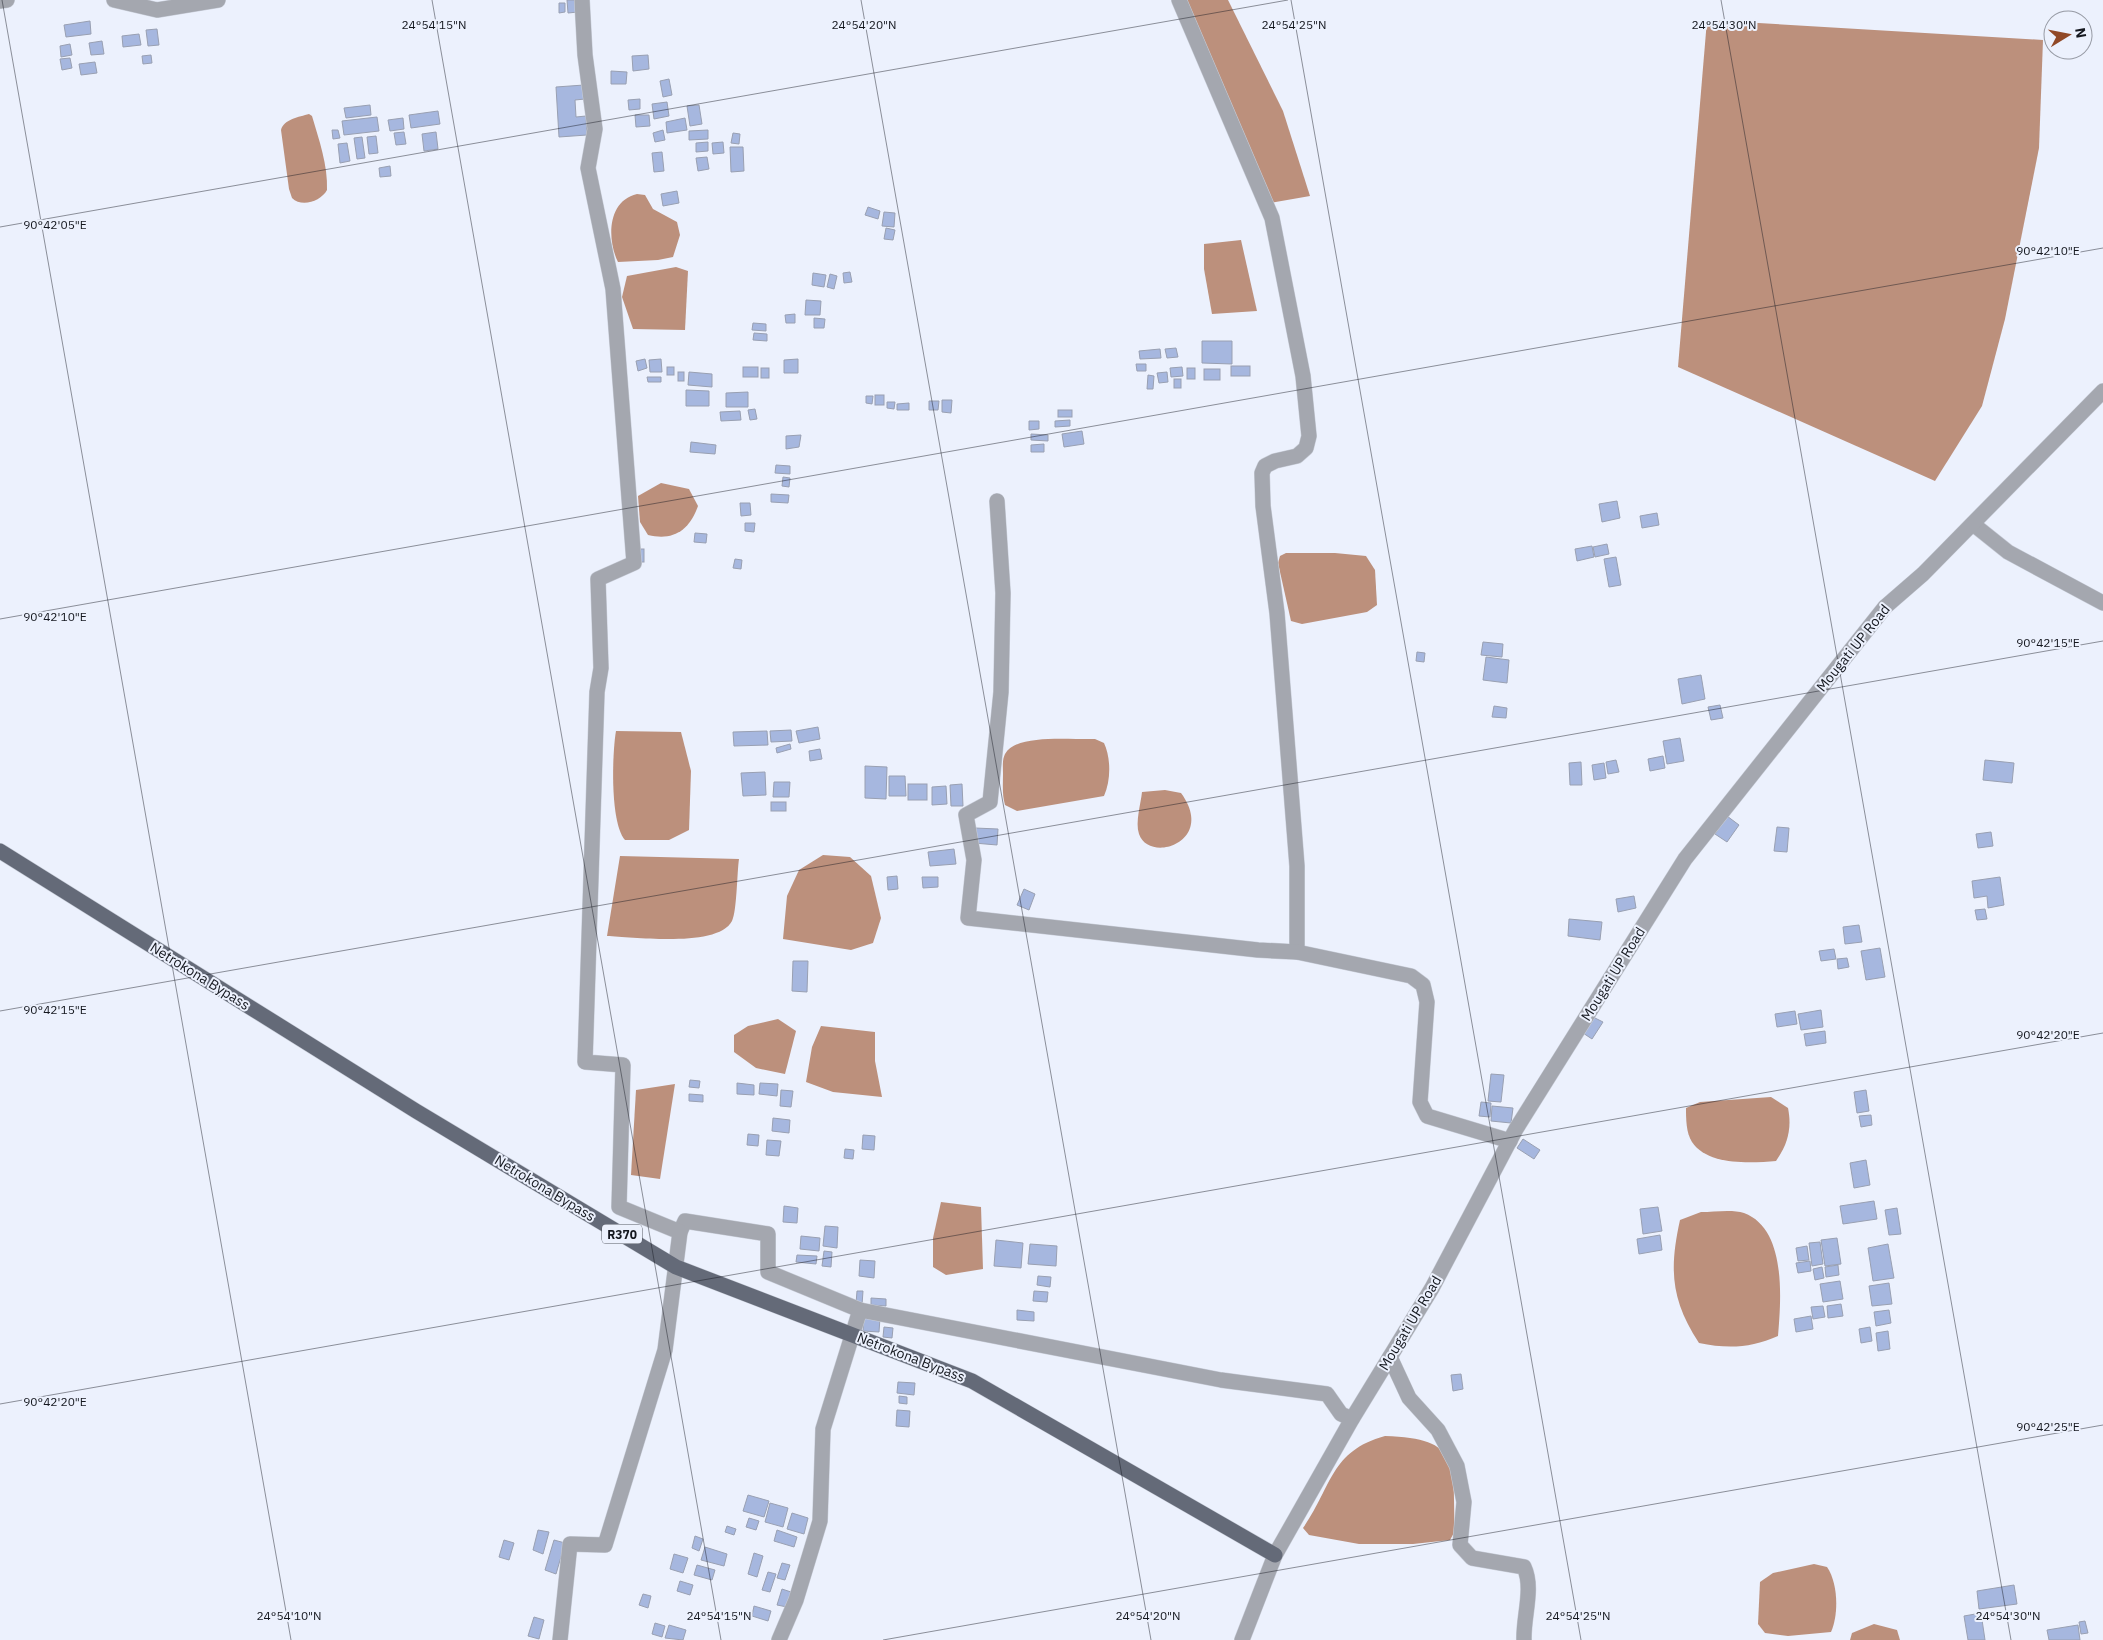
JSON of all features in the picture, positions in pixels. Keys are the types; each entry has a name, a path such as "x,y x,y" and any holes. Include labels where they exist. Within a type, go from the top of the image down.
{"main road":[{"name":"Netrokona Bypass","path":"0,851 408,1106 676,1267 972,1381 1275,1556"}],"street":[{"path":"0,1 7,0"},
{"path":"114,0 158,10 218,0"},
{"path":"582,0 585,55 595,129 588,168 612,289 634,563 598,579 601,668 597,692 586,1062 623,1065 619,1207 680,1232"},
{"path":"1179,0 1272,218 1303,376 1310,436 1306,448 1297,456 1275,461 1266,466 1262,474 1263,506 1277,613 1297,866 1297,952"},
{"name":"Mougati UP Road","path":"1242,1640 1275,1556 1352,1419 1432,1288 1510,1141 1685,859 1885,607 1923,574 2103,390"},
{"path":"997,501 1003,593 1001,692 990,802 966,815 974,860 968,918 1211,945 1297,952 1411,976 1423,985 1427,1002 1420,1102 1427,1116 1510,1141"},
{"path":"1973,524 2008,552 2103,602"},
{"path":"560,1640 570,1544 605,1545 665,1350 680,1232 685,1221 768,1234 768,1272 860,1310 1220,1380 1327,1394 1341,1414 1352,1419"},
{"path":"778,1640 796,1600 820,1521 823,1429 860,1310"},
{"path":"1390,1357 1409,1398 1438,1430 1457,1466 1464,1502 1460,1545 1472,1558 1524,1567 1529,1577 1523,1624 1524,1640"}],"shaded area":[{"path":"1185,0 1228,0 1283,111 1310,196 1270,203"},
{"path":"1707,20 2043,40 2039,148 2005,319 1982,406 1935,481 1678,367"},
{"path":"309,114 312,116 322,153 326,171 327,190 316,200 301,203 292,198 289,189 281,130 285,123"},
{"path":"637,194 645,195 653,209 677,222 680,235 673,257 658,260 618,262 612,243 612,222 620,204 627,198"},
{"path":"1241,240 1257,311 1212,314 1204,269 1204,244"},
{"path":"676,267 688,271 685,330 633,329 622,297 627,276"},
{"path":"661,483 689,489 698,506 685,528 672,535 657,537 648,535 640,522 638,496"},
{"path":"1286,553 1335,553 1366,556 1375,570 1377,605 1367,612 1302,624 1291,621 1278,563 1280,556"},
{"path":"616,731 681,732 691,771 689,830 669,840 625,840 617,819 613,788"},
{"path":"1095,739 1104,743 1108,755 1109,776 1104,796 1017,811 1005,805 1003,761 1005,754 1011,747 1033,740"},
{"path":"1165,790 1181,793 1190,810 1191,824 1186,835 1177,843 1166,847 1155,847 1145,843 1139,834 1138,818 1142,792"},
{"path":"823,855 850,857 871,876 881,918 873,943 851,950 783,939 787,896 799,870"},
{"path":"620,856 739,859 736,900 732,921 724,929 710,935 693,938 655,939 607,936"},
{"path":"778,1019 796,1031 785,1074 756,1068 734,1052 734,1035 748,1026"},
{"path":"821,1026 875,1032 875,1061 882,1097 833,1092 806,1082 812,1047"},
{"path":"675,1084 660,1179 631,1175 636,1090"},
{"path":"1771,1097 1788,1108 1790,1122 1784,1148 1776,1161 1743,1162 1719,1159 1699,1150 1692,1142 1687,1125 1686,1108 1700,1102"},
{"path":"941,1202 981,1207 983,1269 946,1275 933,1267 933,1238"},
{"path":"1729,1211 1744,1213 1758,1221 1768,1234 1774,1249 1780,1285 1778,1336 1758,1343 1730,1347 1699,1343 1683,1313 1678,1298 1675,1284 1674,1254 1680,1220 1701,1212"},
{"path":"1385,1436 1411,1438 1429,1443 1441,1450 1448,1460 1454,1489 1455,1531 1450,1540 1413,1544 1359,1544 1309,1535 1303,1528 1334,1472 1353,1451"},
{"path":"1814,1564 1827,1567 1833,1581 1836,1608 1834,1625 1831,1632 1788,1636 1765,1633 1758,1624 1760,1582 1773,1573"},
{"path":"1874,1624 1897,1630 1900,1640 1850,1640 1852,1633"}],"building":[{"path":"567,0 577,0 578,12 568,13"},
{"path":"559,3 565,3 565,12 559,13"},
{"path":"90,21 91,34 66,37 64,25"},
{"path":"157,29 159,45 148,46 146,30"},
{"path":"139,34 141,45 123,47 122,36"},
{"path":"102,41 104,54 91,55 89,43"},
{"path":"70,44 72,55 61,57 60,46"},
{"path":"151,55 152,63 143,64 142,56"},
{"path":"648,55 649,69 633,71 632,56"},
{"path":"70,58 72,68 62,70 60,59"},
{"path":"95,62 97,73 81,75 79,64"},
{"path":"611,71 627,72 626,84 611,84"},
{"path":"669,79 672,95 663,97 660,81"},
{"path":"584,85 585,99 575,100 576,117 586,116 587,135 559,137 556,87"},
{"path":"640,99 640,109 629,110 628,100"},
{"path":"667,102 669,116 654,119 652,104"},
{"path":"370,105 371,115 346,118 344,108"},
{"path":"699,105 702,124 690,126 687,106"},
{"path":"438,111 440,124 411,128 409,115"},
{"path":"635,115 649,115 650,126 636,127"},
{"path":"377,117 379,131 344,135 342,121"},
{"path":"403,118 404,129 390,131 388,120"},
{"path":"685,118 687,130 667,133 666,122"},
{"path":"332,130 338,130 340,138 333,139"},
{"path":"663,130 665,140 655,142 653,133"},
{"path":"708,130 708,139 689,140 689,131"},
{"path":"404,132 406,144 396,145 394,133"},
{"path":"436,132 438,149 424,151 422,134"},
{"path":"733,133 740,134 739,144 731,143"},
{"path":"376,136 378,153 369,154 367,137"},
{"path":"362,137 365,158 357,159 354,138"},
{"path":"708,142 708,151 696,152 696,143"},
{"path":"723,142 724,153 713,154 712,143"},
{"path":"347,143 350,161 340,163 338,144"},
{"path":"730,147 743,147 744,171 731,172"},
{"path":"662,152 664,171 654,172 652,153"},
{"path":"707,157 709,169 698,171 696,158"},
{"path":"390,166 391,176 380,177 379,168"},
{"path":"677,191 679,203 663,206 661,194"},
{"path":"868,207 880,211 878,219 865,215"},
{"path":"884,212 895,213 894,227 882,226"},
{"path":"886,228 895,230 893,240 884,239"},
{"path":"850,272 852,282 844,283 843,273"},
{"path":"813,273 826,275 824,287 812,285"},
{"path":"830,274 837,276 834,289 827,287"},
{"path":"806,300 821,301 820,315 805,315"},
{"path":"795,314 795,323 786,323 785,315"},
{"path":"814,318 825,319 824,328 814,328"},
{"path":"753,323 766,324 766,331 752,330"},
{"path":"754,333 767,334 767,341 753,340"},
{"path":"1202,341 1232,341 1232,364 1202,363"},
{"path":"1176,348 1178,357 1167,358 1165,349"},
{"path":"1160,349 1161,358 1140,359 1139,351"},
{"path":"645,359 647,368 638,371 636,361"},
{"path":"661,359 662,372 650,372 649,360"},
{"path":"798,359 798,373 784,373 784,360"},
{"path":"1136,364 1146,364 1146,371 1137,371"},
{"path":"1231,366 1250,366 1250,376 1231,376"},
{"path":"667,367 674,367 674,375 667,375"},
{"path":"743,367 758,367 758,377 743,377"},
{"path":"1182,367 1183,376 1171,377 1170,368"},
{"path":"761,368 769,368 769,378 761,378"},
{"path":"1187,368 1195,368 1195,379 1187,379"},
{"path":"1204,369 1220,369 1220,380 1204,380"},
{"path":"678,372 684,372 684,381 678,381"},
{"path":"689,372 712,374 712,387 688,385"},
{"path":"1167,372 1168,382 1159,383 1157,373"},
{"path":"1148,375 1154,376 1153,389 1147,389"},
{"path":"647,377 661,377 661,382 648,382"},
{"path":"1174,379 1181,379 1181,388 1174,388"},
{"path":"686,390 709,391 709,406 686,406"},
{"path":"748,392 748,407 726,407 726,393"},
{"path":"875,395 884,395 884,405 875,405"},
{"path":"866,396 873,396 872,404 866,403"},
{"path":"942,400 952,400 951,413 942,412"},
{"path":"929,401 939,401 938,410 929,410"},
{"path":"887,402 895,402 894,409 887,408"},
{"path":"909,403 909,410 897,410 897,404"},
{"path":"755,409 757,419 750,420 748,410"},
{"path":"1058,410 1072,410 1072,417 1058,417"},
{"path":"740,411 741,420 721,421 720,412"},
{"path":"1070,420 1070,426 1055,427 1055,421"},
{"path":"1029,421 1039,421 1039,429 1029,430"},
{"path":"1082,431 1084,444 1064,447 1062,434"},
{"path":"1031,434 1048,435 1048,441 1031,440"},
{"path":"801,435 799,447 786,449 786,436"},
{"path":"691,442 716,445 715,454 690,452"},
{"path":"1044,444 1044,452 1031,452 1031,445"},
{"path":"776,465 790,466 790,474 775,473"},
{"path":"783,477 790,478 789,487 782,486"},
{"path":"771,494 789,495 788,503 771,502"},
{"path":"1617,501 1620,518 1602,522 1599,504"},
{"path":"740,503 750,503 751,515 741,516"},
{"path":"1657,513 1659,525 1642,528 1640,516"},
{"path":"745,523 755,523 754,532 745,531"},
{"path":"695,533 707,534 706,543 694,542"},
{"path":"1607,544 1609,554 1595,557 1593,547"},
{"path":"1592,546 1594,557 1577,561 1575,549"},
{"path":"635,549 644,549 644,562 635,562"},
{"path":"1616,557 1621,585 1609,587 1604,559"},
{"path":"735,559 742,560 741,569 733,568"},
{"path":"1483,642 1503,644 1502,657 1481,655"},
{"path":"1417,652 1425,653 1424,662 1416,661"},
{"path":"1486,657 1509,660 1507,683 1483,680"},
{"path":"1701,675 1705,699 1682,704 1678,679"},
{"path":"1720,705 1723,718 1711,720 1708,707"},
{"path":"1494,706 1507,708 1506,718 1492,717"},
{"path":"818,727 820,739 799,743 796,731"},
{"path":"791,730 792,741 771,742 770,731"},
{"path":"767,731 768,745 734,746 733,732"},
{"path":"1680,738 1684,761 1667,764 1663,741"},
{"path":"790,744 791,749 777,753 776,748"},
{"path":"820,749 822,759 810,761 809,751"},
{"path":"1663,756 1665,768 1650,771 1648,759"},
{"path":"1616,760 1619,772 1608,774 1606,762"},
{"path":"1985,760 2014,763 2012,783 1983,780"},
{"path":"1581,762 1582,785 1570,785 1569,763"},
{"path":"1604,763 1606,778 1594,780 1592,765"},
{"path":"865,766 887,767 886,799 865,798"},
{"path":"765,772 766,795 743,796 741,773"},
{"path":"889,776 905,776 906,796 889,796"},
{"path":"774,782 790,782 789,797 773,797"},
{"path":"908,784 927,784 927,800 908,800"},
{"path":"962,784 963,806 951,806 950,785"},
{"path":"946,786 947,804 932,805 932,787"},
{"path":"771,802 786,802 786,811 771,811"},
{"path":"1727,816 1739,825 1727,842 1715,834"},
{"path":"1777,827 1789,828 1787,852 1774,851"},
{"path":"975,828 998,829 997,845 974,843"},
{"path":"1991,832 1993,846 1978,848 1976,834"},
{"path":"954,849 956,864 930,866 928,852"},
{"path":"897,876 898,889 888,890 887,877"},
{"path":"922,877 938,877 938,887 923,888"},
{"path":"2000,877 2004,905 1988,908 1987,896 1974,898 1972,881"},
{"path":"1024,889 1035,894 1029,910 1017,905"},
{"path":"1634,896 1636,908 1618,912 1616,899"},
{"path":"1985,909 1987,919 1977,920 1975,910"},
{"path":"1569,919 1602,922 1600,940 1568,936"},
{"path":"1859,925 1862,942 1845,944 1843,927"},
{"path":"1880,948 1885,977 1866,980 1861,951"},
{"path":"1834,949 1836,959 1821,961 1819,951"},
{"path":"1847,958 1849,967 1838,969 1837,959"},
{"path":"793,961 808,961 807,992 792,991"},
{"path":"1821,1010 1823,1027 1801,1030 1798,1014"},
{"path":"1795,1011 1797,1024 1777,1027 1775,1014"},
{"path":"1593,1017 1603,1022 1592,1039 1583,1033"},
{"path":"1825,1031 1826,1043 1806,1046 1804,1034"},
{"path":"1491,1074 1504,1075 1501,1102 1488,1101"},
{"path":"690,1080 700,1081 699,1088 689,1087"},
{"path":"737,1083 754,1085 754,1095 737,1094"},
{"path":"760,1083 778,1084 777,1096 759,1094"},
{"path":"781,1090 793,1091 791,1107 780,1106"},
{"path":"1866,1090 1869,1111 1857,1113 1854,1092"},
{"path":"689,1094 703,1095 703,1102 689,1101"},
{"path":"1481,1102 1491,1103 1490,1117 1479,1116"},
{"path":"1492,1106 1513,1108 1511,1123 1491,1121"},
{"path":"1871,1115 1872,1125 1861,1127 1859,1116"},
{"path":"773,1118 790,1120 789,1133 772,1131"},
{"path":"748,1134 759,1135 758,1146 747,1145"},
{"path":"863,1135 875,1136 874,1150 862,1149"},
{"path":"1523,1139 1540,1150 1534,1159 1517,1148"},
{"path":"767,1140 781,1141 779,1156 766,1155"},
{"path":"845,1149 854,1150 853,1159 844,1158"},
{"path":"1866,1160 1870,1185 1854,1188 1850,1163"},
{"path":"1874,1201 1877,1219 1843,1224 1840,1206"},
{"path":"784,1206 798,1208 797,1223 783,1222"},
{"path":"1658,1207 1662,1231 1643,1234 1640,1209"},
{"path":"1897,1208 1901,1234 1889,1235 1885,1210"},
{"path":"825,1226 838,1227 837,1248 823,1246"},
{"path":"1660,1235 1662,1250 1639,1254 1637,1239"},
{"path":"801,1236 820,1238 819,1251 800,1249"},
{"path":"1837,1238 1841,1264 1825,1266 1821,1240"},
{"path":"996,1240 1023,1243 1021,1268 994,1266"},
{"path":"1820,1242 1823,1264 1812,1266 1809,1243"},
{"path":"1030,1244 1057,1246 1056,1266 1028,1264"},
{"path":"1888,1244 1894,1278 1873,1281 1868,1248"},
{"path":"1807,1246 1809,1260 1798,1261 1796,1248"},
{"path":"824,1251 832,1252 831,1267 822,1266"},
{"path":"797,1255 817,1256 816,1264 796,1262"},
{"path":"860,1260 875,1261 874,1278 859,1276"},
{"path":"1810,1261 1811,1271 1798,1273 1796,1263"},
{"path":"1838,1265 1839,1275 1826,1277 1825,1267"},
{"path":"1822,1267 1824,1278 1815,1280 1813,1269"},
{"path":"1038,1276 1051,1277 1050,1287 1037,1285"},
{"path":"1840,1281 1843,1299 1823,1302 1820,1284"},
{"path":"1889,1283 1892,1304 1872,1306 1869,1286"},
{"path":"857,1291 863,1291 862,1305 856,1304"},
{"path":"1034,1291 1048,1292 1047,1302 1033,1301"},
{"path":"871,1298 886,1299 886,1306 871,1305"},
{"path":"1841,1304 1843,1316 1828,1318 1827,1306"},
{"path":"1823,1306 1825,1317 1813,1319 1811,1307"},
{"path":"1017,1310 1034,1312 1034,1321 1017,1320"},
{"path":"1889,1310 1891,1323 1876,1326 1874,1312"},
{"path":"1811,1316 1813,1329 1796,1332 1794,1319"},
{"path":"864,1317 880,1318 879,1332 863,1331"},
{"path":"884,1327 893,1328 892,1338 883,1337"},
{"path":"1870,1327 1872,1341 1861,1343 1859,1329"},
{"path":"1888,1331 1890,1349 1878,1351 1876,1333"},
{"path":"1461,1374 1463,1389 1453,1391 1451,1375"},
{"path":"898,1382 915,1383 914,1395 897,1393"},
{"path":"899,1396 907,1397 907,1404 899,1403"},
{"path":"897,1410 910,1411 909,1427 896,1426"},
{"path":"748,1495 769,1501 764,1517 743,1511"},
{"path":"770,1503 788,1508 783,1527 765,1522"},
{"path":"792,1513 808,1518 804,1534 787,1529"},
{"path":"749,1518 759,1521 756,1530 746,1527"},
{"path":"727,1526 736,1529 734,1535 725,1532"},
{"path":"538,1530 549,1532 543,1554 533,1550"},
{"path":"777,1530 797,1537 794,1547 774,1541"},
{"path":"695,1536 703,1539 699,1551 692,1548"},
{"path":"504,1540 514,1543 509,1560 499,1557"},
{"path":"554,1540 565,1543 556,1574 545,1570"},
{"path":"705,1547 727,1554 724,1566 701,1560"},
{"path":"754,1553 763,1556 757,1577 748,1574"},
{"path":"674,1554 688,1558 683,1573 670,1569"},
{"path":"782,1563 790,1565 785,1580 777,1578"},
{"path":"697,1565 715,1570 712,1580 694,1575"},
{"path":"768,1572 776,1574 770,1592 762,1590"},
{"path":"680,1581 693,1585 690,1595 677,1591"},
{"path":"2014,1585 2017,1604 1979,1609 1977,1591"},
{"path":"782,1589 791,1592 787,1607 777,1605"},
{"path":"643,1594 651,1596 648,1608 639,1605"},
{"path":"754,1606 771,1611 768,1621 752,1616"},
{"path":"1981,1613 1985,1640 1968,1640 1964,1616"},
{"path":"534,1617 544,1620 539,1639 528,1636"},
{"path":"2085,1621 2088,1633 2081,1634 2079,1622"},
{"path":"655,1623 665,1626 662,1637 652,1634"},
{"path":"669,1625 686,1630 683,1640 665,1638"},
{"path":"2078,1625 2080,1640 2049,1640 2047,1630"}]}
